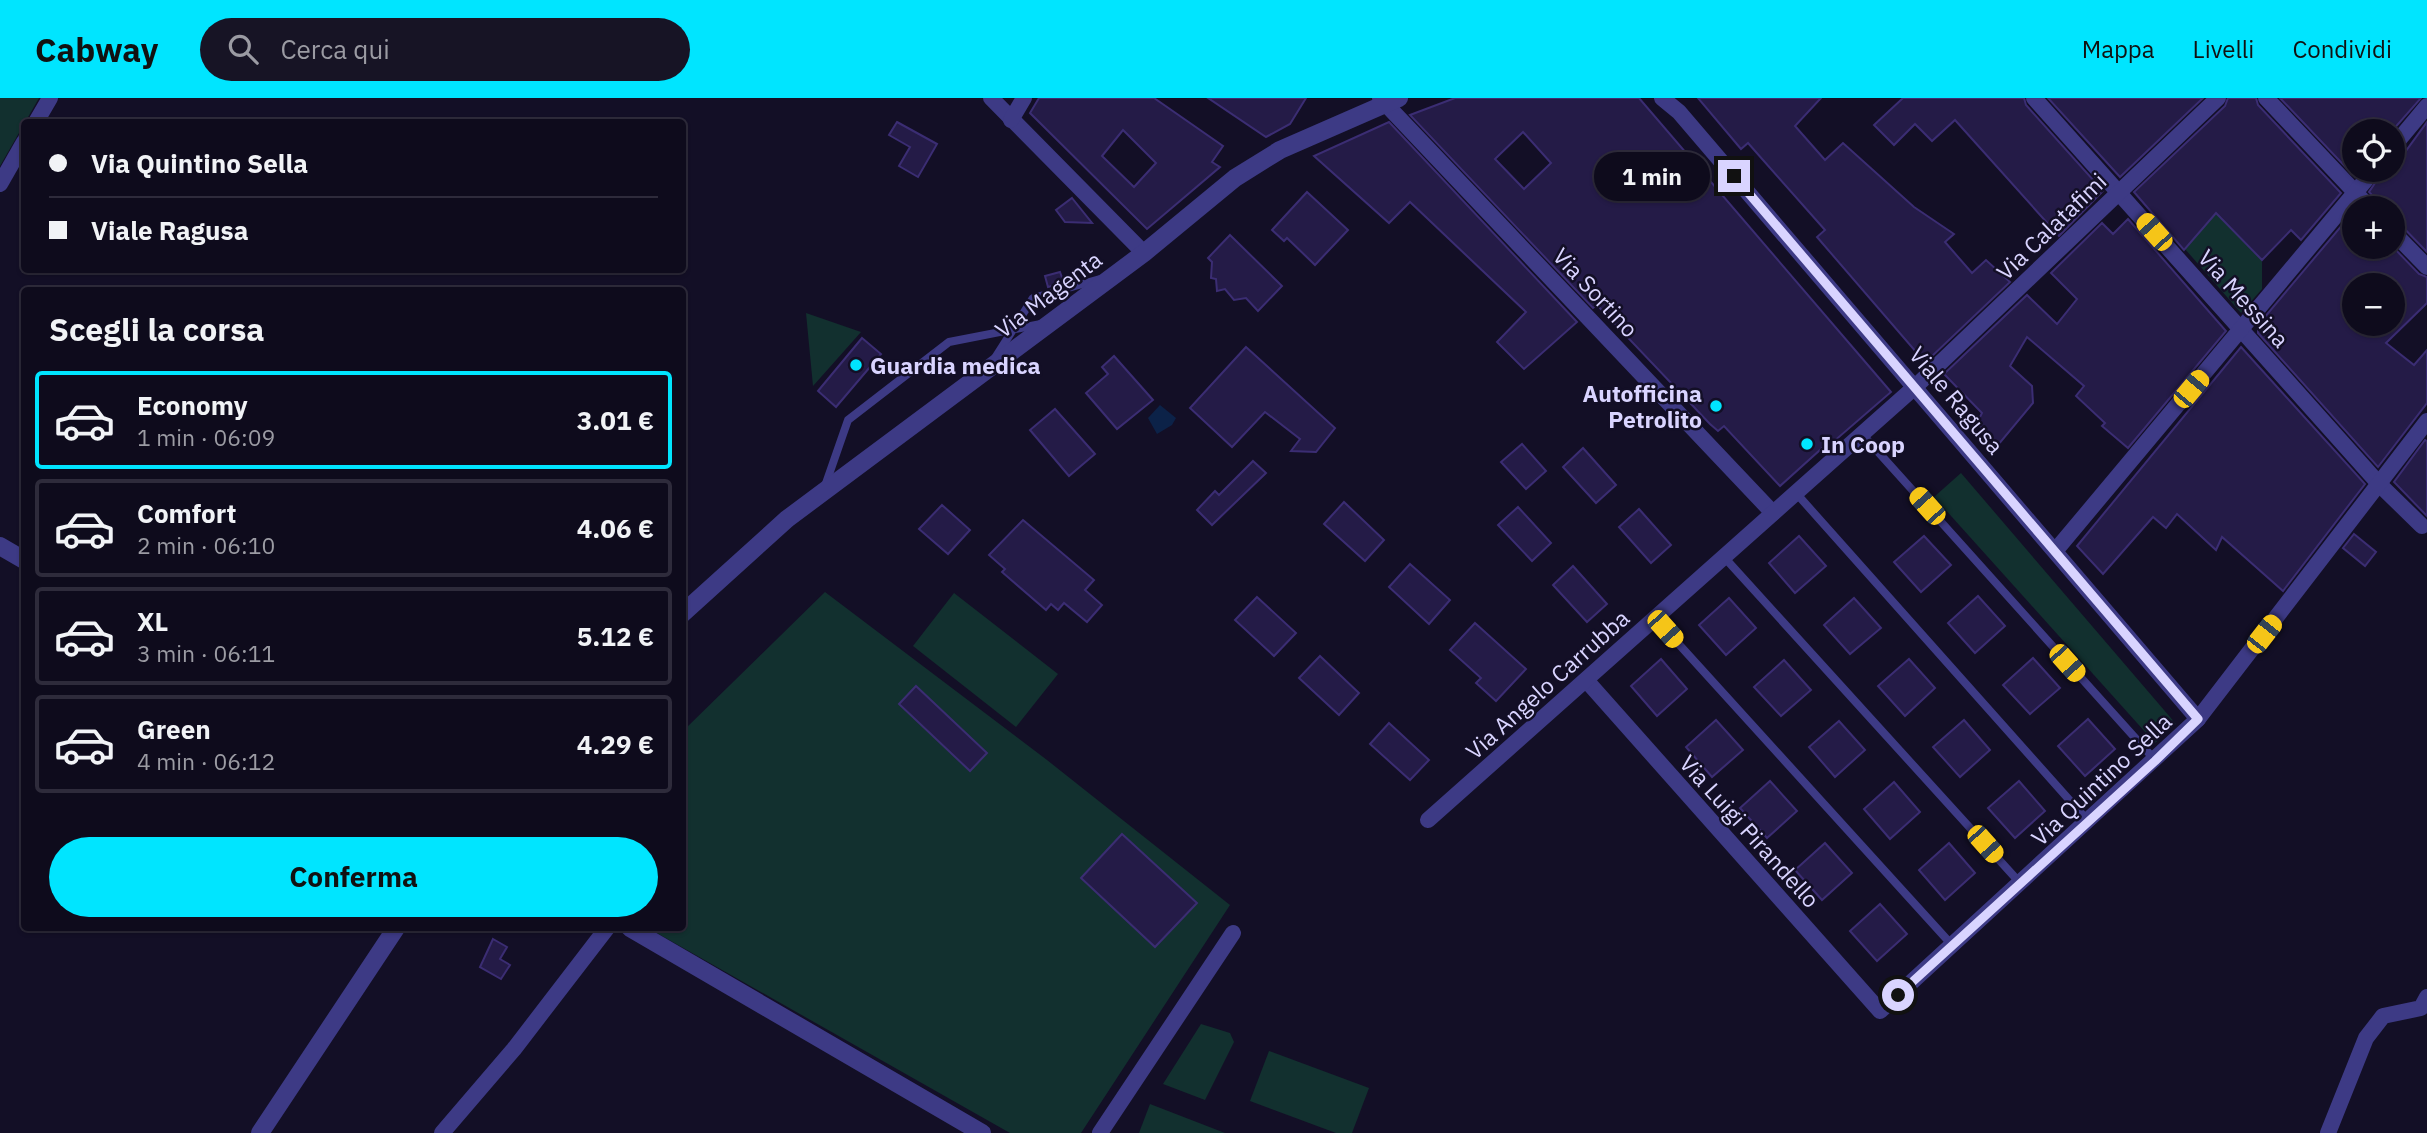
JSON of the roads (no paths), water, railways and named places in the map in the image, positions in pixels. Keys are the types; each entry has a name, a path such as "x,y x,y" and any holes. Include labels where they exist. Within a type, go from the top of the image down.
{"street":[{"path":"38,119 50,98"},
{"path":"990,98 1144,253"},
{"path":"1011,120 1024,98"},
{"name":"Viale Ragusa","path":"1662,98 1676,105 2198,719"},
{"name":"Via Messina","path":"2034,98 2380,485 2422,526"},
{"name":"Via Calatafimi","path":"1916,386 2218,98"},
{"path":"2266,98 2359,196"},
{"name":"Via Magenta","path":"686,610 788,519 1114,276 1235,178 1280,150 1388,99"},
{"name":"Via Sortino","path":"1388,99 1773,513"},
{"path":"2405,132 2427,106"},
{"path":"0,184 21,147"},
{"path":"2056,550 2364,182"},
{"path":"2405,244 2427,267"},
{"name":"Via Angelo Carrubba","path":"1428,820 1916,386"},
{"name":"Via Quintino Sella","path":"1880,1011 2089,822 2198,719 2427,421"},
{"path":"0,546 21,558"},
{"name":"Via Luigi Pirandello","path":"1586,680 1880,1011"},
{"path":"260,1133 395,931"},
{"path":"442,1133 514,1049 605,931"},
{"path":"635,931 982,1133"},
{"path":"1100,1133 1233,933"},
{"path":"2328,1133 2366,1038 2383,1016 2421,1008 2427,998"}],"lane":[{"path":"985,372 1033,298 1114,276"},
{"path":"824,492 848,420 949,342 1051,323"},
{"path":"1862,434 2155,761"},
{"path":"1796,493 2089,822"},
{"path":"1724,557 2021,884"},
{"path":"1655,618 1952,946"}],"water":[{"path":"1160,405 1176,418 1172,425 1157,434 1148,418"}],"place":[{"name":"Guardia medica","path":"856,365"},
{"name":"Autofficina Petrolito","path":"1716,406"},
{"name":"In Coop","path":"1807,444"}]}
